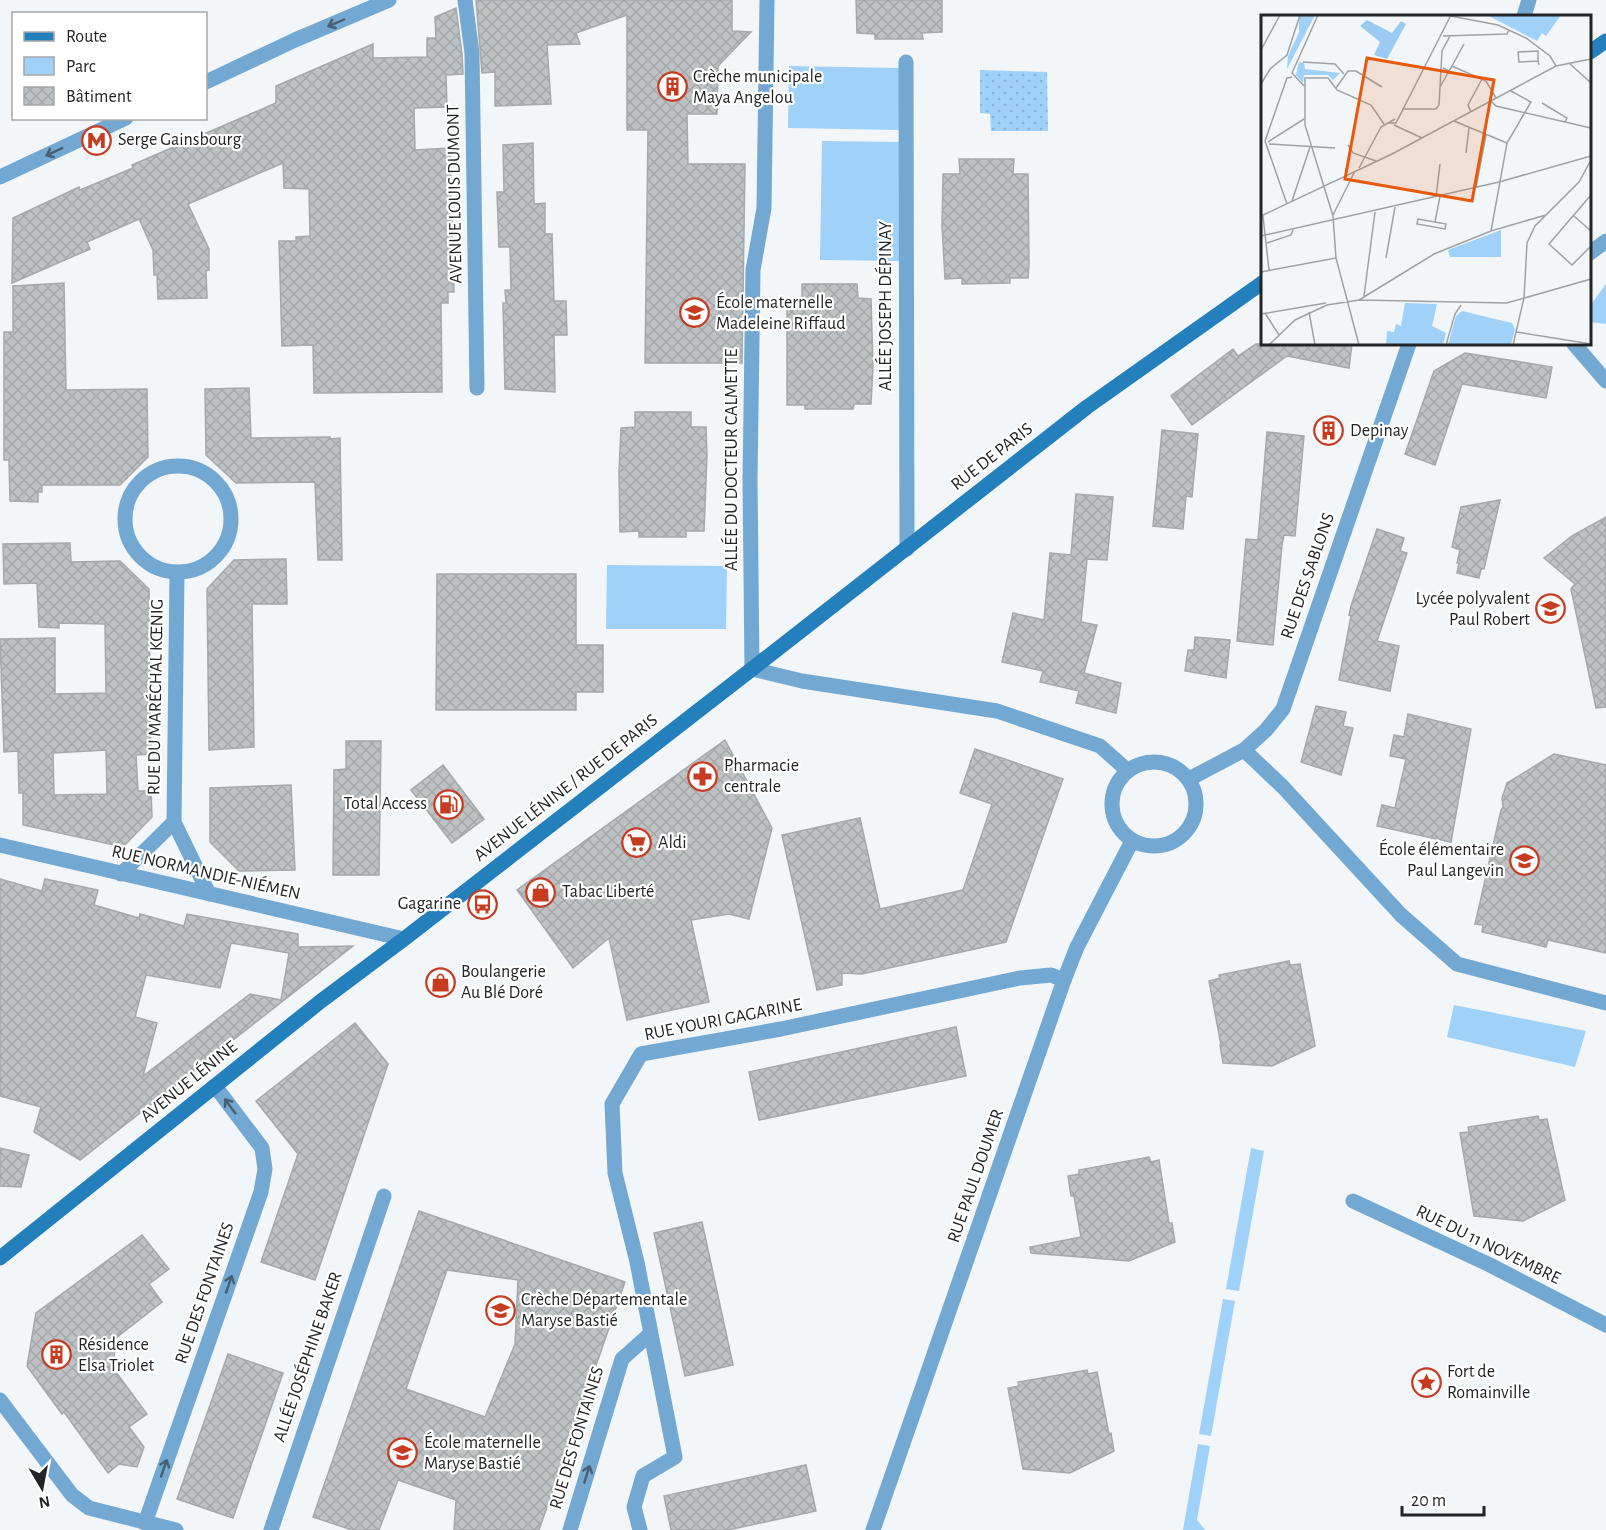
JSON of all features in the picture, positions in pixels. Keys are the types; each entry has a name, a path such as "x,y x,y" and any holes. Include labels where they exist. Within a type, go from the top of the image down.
{"main road":[{"path":"1591,51 1606,41"},
{"name":"RUE DE PARIS","path":"752,669 1087,407 1260,286"},
{"name":"AVENUE LÉNINE / RUE DE PARIS","path":"404,939 752,669"},
{"name":"AVENUE LÉNINE","path":"0,1258 321,1001 404,939"}],"street":[{"path":"207,82 295,40 390,0"},
{"name":"AVENUE LOUIS DUMONT","path":"465,0 472,53 477,388"},
{"name":"ALLÉE DU DOCTEUR CALMETTE","path":"752,669 750,479 753,262 764,208 767,0"},
{"path":"1524,15 1528,0"},
{"name":"ALLÉE JOSEPH DÉPINAY","path":"906,62 907,549"},
{"path":"0,177 122,120"},
{"path":"1591,252 1606,241"},
{"name":"RUE DES SABLONS","path":"1189,780 1244,750 1266,730 1283,709 1408,345"},
{"path":"1575,345 1606,381"},
{"path":"180,466 207,473 226,494 232,521 224,548 204,567 177,573 150,565 131,545 124,518 132,491 153,472 180,466"},
{"name":"RUE DU MARÉCHAL KŒNIG","path":"177,573 174,822 208,894"},
{"path":"752,669 802,681 997,711 1101,746 1126,770"},
{"path":"1244,750 1282,787 1401,915 1457,964 1606,1003"},
{"path":"1160,761 1176,767 1189,780 1195,793 1196,807 1193,821 1185,833 1173,842 1160,846 1145,846 1132,841 1116,824 1111,810 1112,795 1117,782 1126,770 1142,762 1160,761"},
{"path":"121,874 174,822"},
{"name":"RUE PAUL DOUMER","path":"873,1530 1064,980 1077,947 1132,841"},
{"name":"RUE NORMANDIE-NIÉMEN","path":"0,845 404,939"},
{"name":"RUE YOURI GAGARINE","path":"640,1530 634,1507 643,1476 675,1457 637,1262 615,1173 612,1104 641,1054 781,1029 1020,978 1051,975 1064,980"},
{"name":"RUE DES FONTAINES","path":"145,1523 261,1192 265,1169 262,1148 215,1086"},
{"name":"ALLÉE JOSÉPHINE BAKER","path":"271,1530 384,1196"},
{"name":"RUE DU 11 NOVEMBRE","path":"1353,1201 1490,1265 1606,1324"},
{"name":"RUE DES FONTAINES","path":"570,1530 622,1359 650,1334"},
{"path":"0,1400 72,1495 89,1508 176,1530"}],"green space":[{"path":"789,66 901,68 901,130 788,128"},
{"path":"980,70 1047,72 1048,131 991,131 990,114 980,113"},
{"path":"822,141 902,142 900,261 820,260"},
{"path":"1606,284 1606,324 1591,322 1592,303"},
{"path":"607,565 727,566 726,629 606,629"},
{"path":"1454,1005 1586,1031 1575,1067 1447,1037"},
{"path":"1251,1148 1264,1151 1239,1291 1226,1289"},
{"path":"1223,1299 1235,1301 1211,1436 1199,1434"},
{"path":"1198,1444 1210,1446 1197,1520 1205,1530 1183,1530"}],"building":[{"path":"476,0 732,0 732,31 751,32 718,66 717,114 687,114 688,164 745,164 742,363 645,363 648,130 627,130 627,15 576,33 580,44 547,45 551,104 495,106 495,72 482,73"},
{"path":"856,0 942,0 942,32 922,33 923,39 875,39 875,34 857,33"},
{"path":"456,8 463,74 446,75 447,107 414,108 415,150 450,148 454,292 448,292 448,303 441,303 442,392 314,393 313,345 282,346 279,241 296,241 296,237 310,236 309,189 284,188 283,163 188,204 209,249 209,270 206,271 207,298 158,299 153,250 139,219 87,242 90,249 12,283 13,218 79,187 80,190 133,168 132,165 276,103 276,86 373,44 373,58 427,57 427,38 436,38 435,17"},
{"path":"533,143 534,204 545,203 545,234 552,234 554,301 566,301 567,335 554,335 555,392 505,389 503,303 506,303 505,290 511,290 510,247 499,247 497,192 504,192 503,145"},
{"path":"959,159 1014,159 1013,174 1028,174 1028,278 1010,278 1010,283 962,284 962,278 945,279 942,226 943,174 960,174"},
{"path":"64,283 66,390 147,389 148,457 120,485 42,485 42,492 38,492 38,502 10,501 9,460 4,460 4,332 13,332 13,286"},
{"path":"802,284 857,284 858,298 871,299 873,366 871,404 854,404 853,409 805,409 805,405 787,405 787,300 802,299"},
{"path":"1256,344 1352,345 1349,368 1287,356 1192,425 1171,396 1233,349 1238,356"},
{"path":"1465,353 1552,367 1546,398 1462,384 1435,465 1405,454 1434,371"},
{"path":"249,388 251,438 340,438 342,560 318,560 315,482 236,483 206,455 205,389"},
{"path":"635,412 691,412 691,427 706,427 704,531 686,531 686,537 639,537 639,531 620,532 621,428 635,427"},
{"path":"1162,430 1198,434 1192,497 1186,496 1183,529 1153,526"},
{"path":"1267,432 1304,436 1295,536 1284,535 1282,545 1273,645 1237,641 1246,539 1258,540"},
{"path":"1076,494 1113,497 1107,560 1087,559 1081,622 1097,625 1084,673 1121,683 1116,713 1076,703 1079,691 1040,682 1043,671 1002,662 1013,613 1044,620 1050,553 1071,555"},
{"path":"1500,500 1484,569 1481,569 1479,578 1457,573 1460,550 1452,547 1461,507"},
{"path":"1606,517 1606,707 1596,708 1571,589 1575,584 1544,558 1572,536"},
{"path":"1377,529 1404,538 1400,551 1407,553 1377,641 1399,646 1390,691 1339,680 1351,606"},
{"path":"70,543 71,562 120,561 149,589 151,754 136,755 138,791 151,791 152,817 123,847 23,825 23,793 19,793 18,751 4,752 0,639 55,638 55,694 106,693 105,624 59,623 59,628 39,627 37,583 4,584 3,544","holes":["106,750 107,794 54,795 53,753"]},
{"path":"286,559 287,604 252,604 254,747 209,750 207,589 234,560"},
{"path":"437,574 576,574 576,645 603,645 603,692 576,692 576,710 436,710"},
{"path":"1195,637 1230,640 1226,678 1185,671 1188,650 1194,650"},
{"path":"1316,706 1346,712 1343,726 1353,728 1341,775 1301,762"},
{"path":"1408,714 1471,729 1451,842 1377,826 1382,805 1395,808 1406,759 1390,756 1394,735 1404,737"},
{"path":"725,740 772,828 749,919 729,914 691,920 709,1002 627,1020 609,938 573,968 517,890"},
{"path":"346,741 381,741 379,875 333,875 334,770 346,769"},
{"path":"975,749 1063,779 1006,942 862,974 842,973 842,985 817,990 782,835 860,818 880,909 963,890 992,804 960,793"},
{"name":"École élémentaire Paul Langevin","path":"1554,754 1606,765 1606,953 1548,940 1546,947 1482,932 1483,925 1475,924 1507,783"},
{"name":"Total Access","path":"443,765 484,819 452,843 411,790"},
{"path":"291,785 295,870 239,871 210,842 210,788"},
{"path":"0,879 42,891 45,879 98,890 94,905 139,918 140,914 184,926 187,914 298,934 298,947 353,946 80,1160 34,1132 41,1107 0,1096","holes":["231,943 289,953 281,1000 250,994 143,1076 157,1023 135,1017 146,975 220,988"]},
{"path":"1289,961 1290,965 1300,964 1315,1046 1272,1066 1223,1063 1209,981 1220,978 1219,975"},
{"path":"355,1023 388,1064 315,1280 261,1262 298,1154 256,1101"},
{"path":"956,1027 966,1076 759,1120 749,1072"},
{"path":"1538,1116 1539,1120 1547,1119 1565,1200 1523,1221 1474,1216 1460,1133 1469,1132 1468,1127"},
{"path":"0,1148 29,1155 21,1187 0,1186"},
{"path":"1149,1157 1151,1162 1159,1160 1169,1223 1172,1223 1175,1242 1129,1261 1031,1253 1030,1247 1081,1237 1068,1176 1079,1174 1079,1170"},
{"path":"419,1211 625,1282 539,1530 454,1530 456,1500 398,1480 379,1530 352,1530 313,1517","holes":["447,1270 518,1280 515,1344 485,1417 406,1389"]},
{"path":"702,1222 733,1365 685,1376 654,1233"},
{"name":"Résidence Elsa Triolet","path":"142,1235 169,1269 149,1284 162,1302 116,1338 113,1368 147,1414 129,1427 144,1447 137,1467 119,1464 108,1473 27,1366 36,1313"},
{"path":"228,1354 283,1373 233,1518 177,1499"},
{"path":"1087,1370 1088,1374 1097,1372 1114,1451 1070,1473 1023,1469 1008,1388 1019,1386 1018,1382"},
{"path":"806,1465 816,1511 728,1530 671,1530 664,1496"}],"place":[{"name":"Crèche municipale Maya Angelou","path":"672,87"},
{"name":"Serge Gainsbourg","path":"97,140"},
{"name":"École maternelle Madeleine Riffaud","path":"695,313"},
{"name":"Depinay","path":"1329,431"},
{"name":"Lycée polyvalent Paul Robert","path":"1551,609"},
{"name":"Pharmacie centrale","path":"703,776"},
{"name":"Total Access","path":"448,804"},
{"name":"Aldi","path":"637,843"},
{"name":"École élémentaire Paul Langevin","path":"1525,860"},
{"name":"Tabac Liberté","path":"541,892"},
{"name":"Gagarine","path":"482,904"},
{"name":"Boulangerie Au Blé Doré","path":"440,982"},
{"name":"Crèche Départementale Maryse Bastié","path":"500,1310"},
{"name":"Résidence Elsa Triolet","path":"57,1355"},
{"name":"Fort de Romainville","path":"1426,1382"},
{"name":"École maternelle Maryse Bastié","path":"403,1453"}]}
